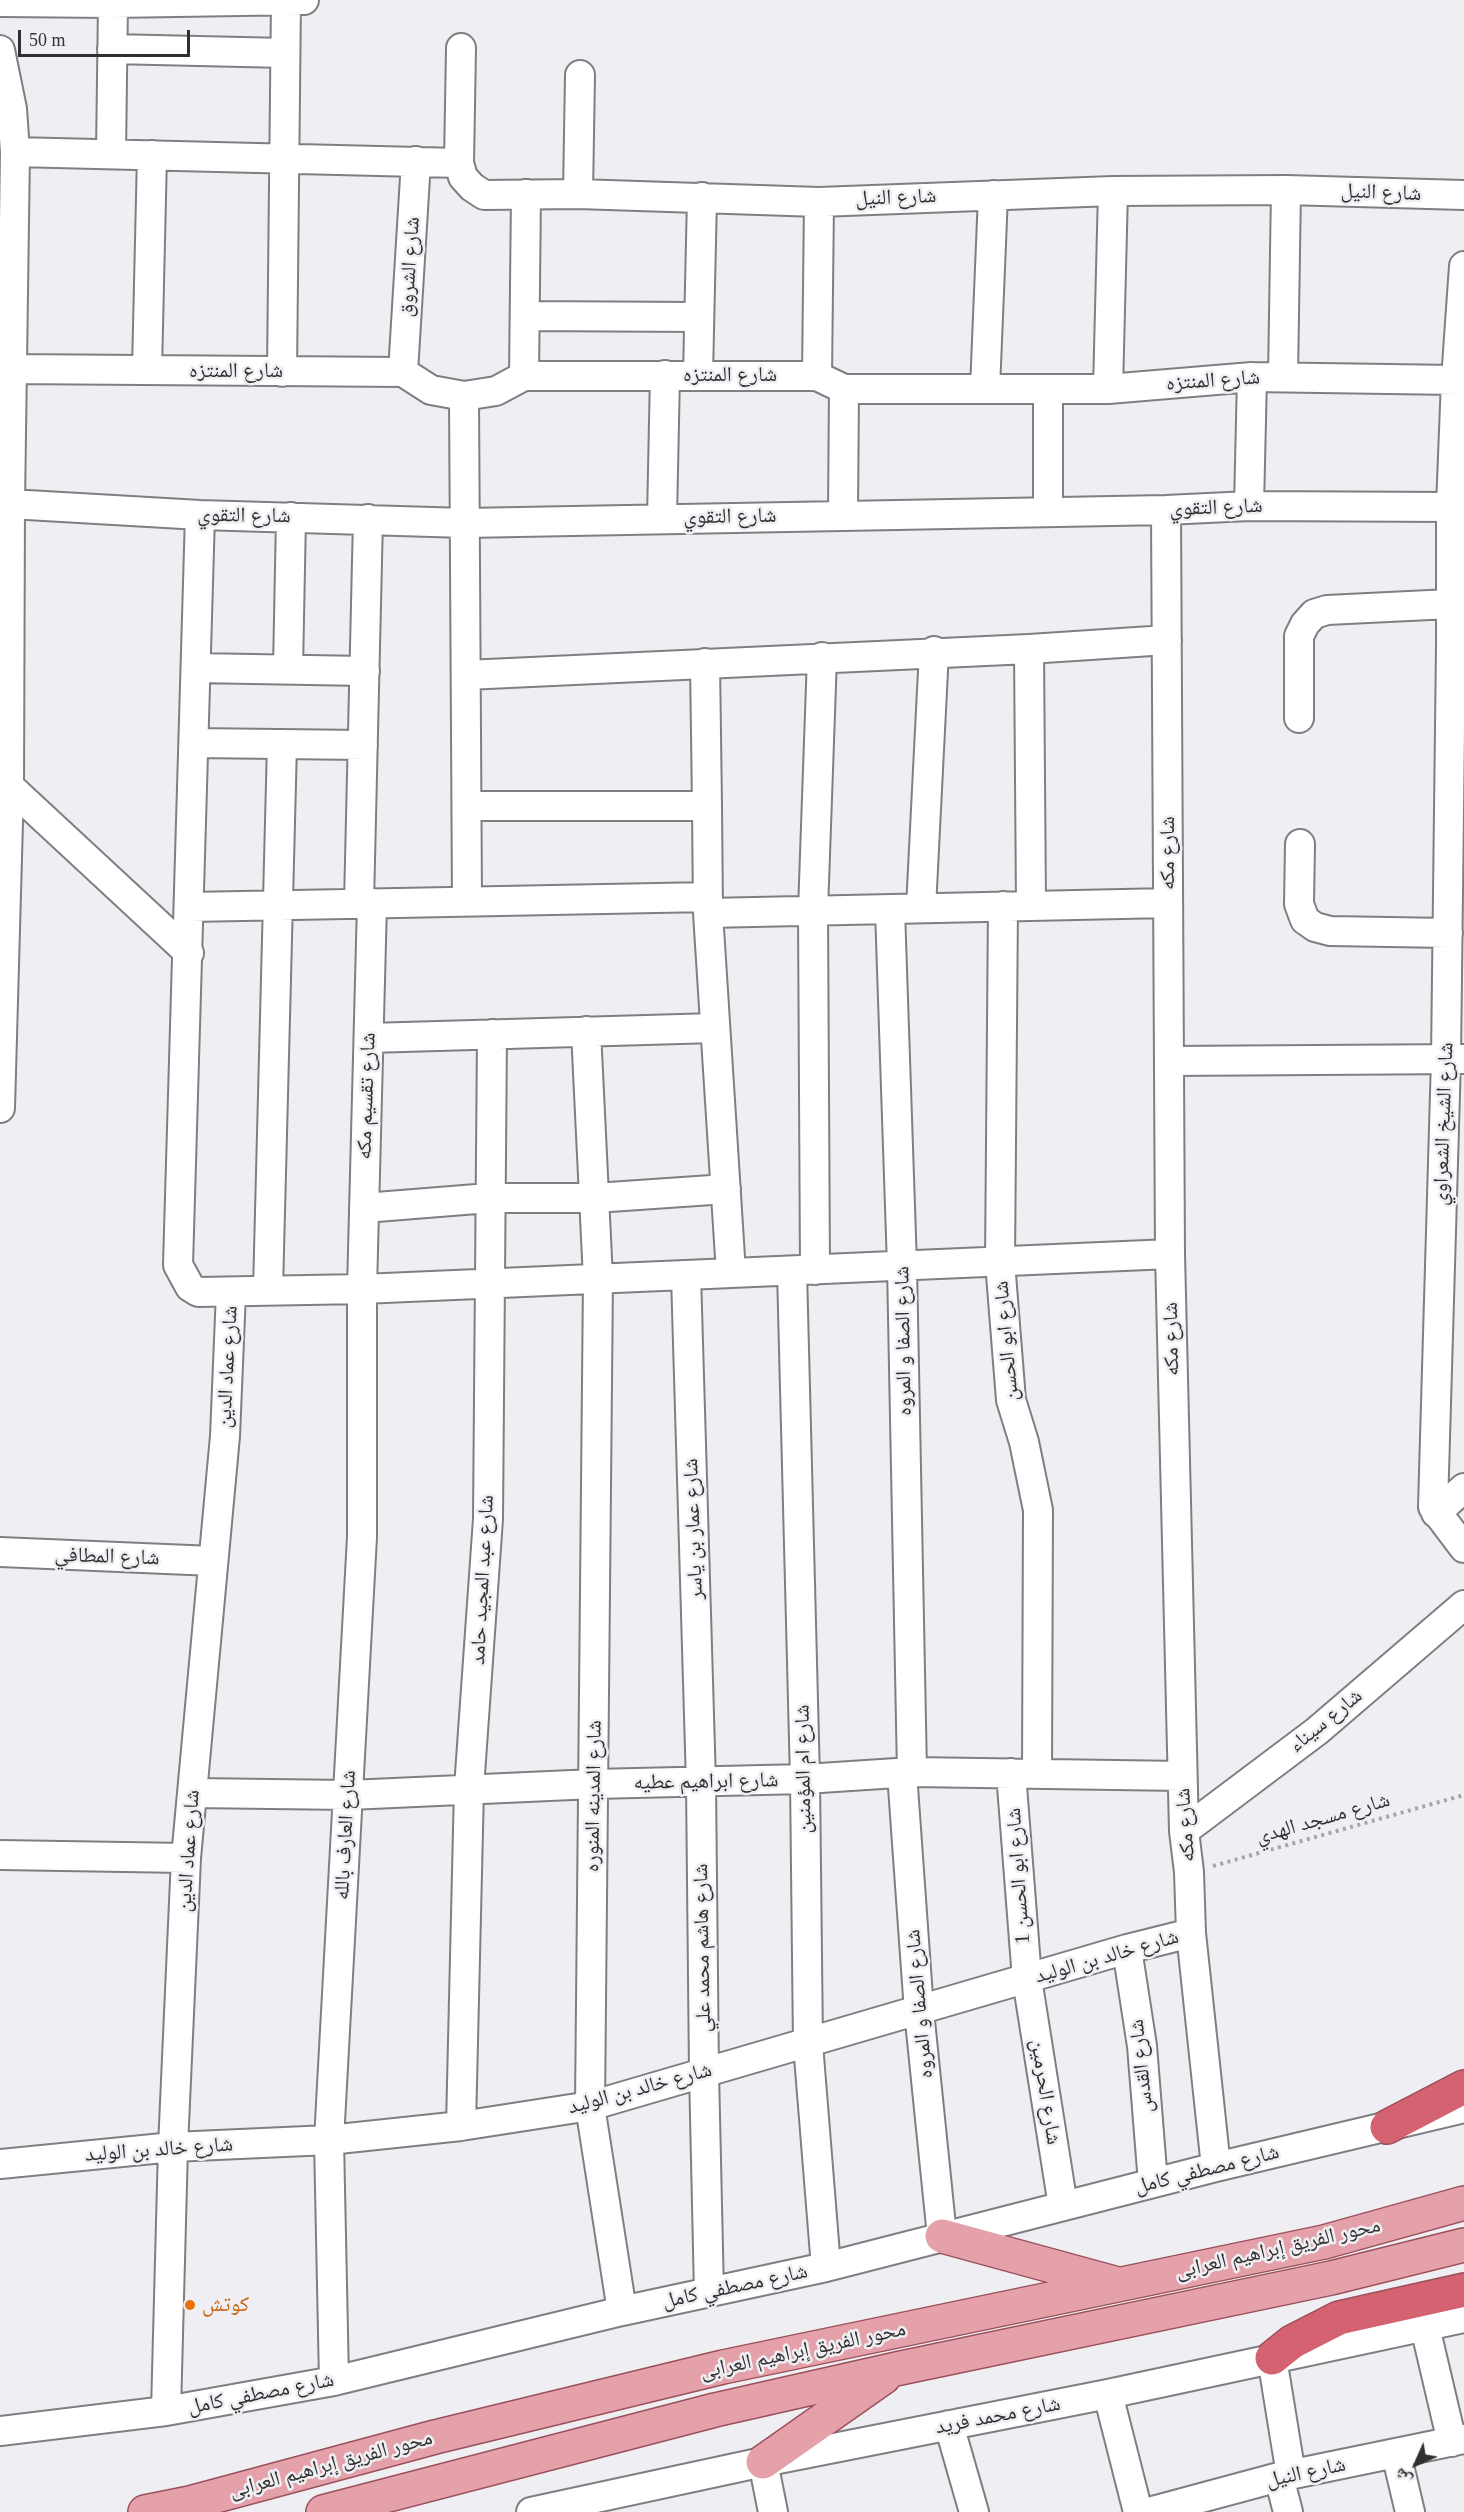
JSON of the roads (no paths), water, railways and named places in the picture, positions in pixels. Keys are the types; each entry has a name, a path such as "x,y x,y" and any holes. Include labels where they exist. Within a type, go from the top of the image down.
{"highway":[{"path":"1387,2127 1464,2087"},
{"path":"1272,2358 1292,2342 1339,2318 1464,2290"}],"main road":[{"name":"محور الفريق إبراهيم العرابى","path":"145,2512 190,2503 480,2426 723,2367 1323,2242 1464,2203"},
{"path":"942,2236 1118,2284"},
{"name":"محور الفريق إبراهيم العرابى","path":"323,2512 624,2432 896,2369 1331,2278 1464,2245"},
{"path":"763,2462 896,2369"}],"street":[{"path":"282,372 286,0"},
{"path":"0,2 305,0"},
{"path":"111,154 113,3"},
{"name":"شارع النيل","path":"461,48 459,163 463,177 472,188 484,195 578,194 819,202 1113,191 1286,190 1464,195"},
{"path":"112,49 285,53"},
{"path":"0,50 12,109 15,152 8,352 10,504 0,1108"},
{"path":"578,194 580,75"},
{"path":"15,152 459,163"},
{"path":"147,370 152,155"},
{"name":"شارع الشروق","path":"403,372 416,161"},
{"path":"1283,377 1286,190"},
{"path":"1108,389 1113,191"},
{"path":"524,376 526,194"},
{"path":"985,389 993,195"},
{"path":"698,375 702,197"},
{"path":"817,376 819,202"},
{"name":"شارع الشيخ الشعراوي","path":"1436,1513 1433,1507 1455,1059 1448,933 1457,791 1458,652 1450,604 1451,507 1456,380 1464,266"},
{"path":"525,316 699,317"},
{"name":"شارع المنتزه","path":"8,352 147,370 403,372 432,390 464,396 496,391 524,376 817,376 844,389 1108,389 1252,377 1456,380"},
{"path":"662,518 665,375"},
{"path":"1249,506 1252,377"},
{"path":"843,515 844,389"},
{"path":"1048,389 1048,512"},
{"path":"464,396 467,901"},
{"name":"شارع التقوي","path":"10,504 200,515 465,523 1166,510 1249,506 1451,507"},
{"name":"شارع مكه","path":"1166,510 1170,1254 1182,1776 1191,1933 1216,2167"},
{"path":"200,515 189,953 178,1265 190,1287 198,1292 362,1289 1170,1254"},
{"path":"288,669 291,517"},
{"name":"شارع تقسيم مكه","path":"362,1289 369,1038 363,745 368,519"},
{"path":"1299,718 1299,636 1305,624 1314,614 1327,610 1450,604"},
{"path":"466,675 933,651 1029,649 1167,640"},
{"path":"1029,649 1031,906"},
{"path":"921,908 933,651"},
{"name":"شارع ام المؤمنين","path":"822,657 803,1270 808,2044 826,2267"},
{"path":"705,663 708,905 731,1273"},
{"path":"195,668 365,671"},
{"path":"194,743 363,745"},
{"path":"268,1290 282,744"},
{"path":"4,786 189,953"},
{"path":"467,806 707,806"},
{"path":"1300,844 1299,904 1305,920 1316,927 1330,931 1448,933"},
{"path":"190,907 467,901 708,905 813,911 1168,903"},
{"name":"شارع ابو الحسن","path":"1003,906 1000,1262 1011,1400 1024,1442 1038,1510 1024,1773"},
{"name":"شارع الصفا و المروه","path":"891,910 902,1266 907,1772 919,2011 942,2236"},
{"path":"369,1038 715,1028"},
{"name":"شارع المدينه المنوره","path":"586,1031 598,1279 590,2106 622,2311"},
{"name":"شارع عبد المجيد حامد","path":"461,2126 469,1788 488,1519 488,1284 492,1034"},
{"path":"1169,1060 1455,1059"},
{"path":"364,1208 489,1198 595,1198 726,1189"},
{"name":"شارع عمار بن ياسر","path":"686,1275 701,1783"},
{"name":"شارع العارف بالله","path":"334,2381 329,2140 362,1537 362,1289"},
{"name":"شارع عماد الدين","path":"166,2411 173,2147 186,1858 225,1436 231,1292"},
{"path":"1464,1488 1436,1513 1464,1548"},
{"name":"شارع المطافي","path":"0,1552 213,1561"},
{"name":"شارع سيناء","path":"1184,1831 1317,1731 1464,1605"},
{"name":"شارع ابراهيم عطيه","path":"193,1793 349,1795 469,1788 805,1779 907,1772 1182,1776"},
{"name":"شارع ابو الحسن 1","path":"1024,1773 1026,1979"},
{"name":"شارع هاشم محمد علي","path":"701,1783 704,2072 710,2293"},
{"path":"0,1855 186,1858"},
{"name":"شارع خالد بن الوليد","path":"0,2164 173,2147 329,2140 461,2126 590,2106 1127,1949 1191,1933"},
{"name":"شارع القدس","path":"1127,1949 1142,2046 1153,2183"},
{"name":"شارع الحرمين","path":"1026,1979 1063,2206"},
{"name":"شارع مصطفي كامل","path":"0,2431 166,2411 334,2381 622,2311 826,2267 1216,2167 1464,2108"},
{"name":"شارع محمد فريد","path":"531,2512 581,2506 763,2462 1108,2394 1464,2318"},
{"path":"1425,2327 1458,2441"},
{"path":"1272,2358 1288,2512"},
{"path":"1108,2394 1149,2512"},
{"path":"949,2425 974,2512"},
{"name":"شارع النيل","path":"1149,2512 1285,2476 1458,2441"},
{"path":"1396,2454 1410,2512"},
{"path":"763,2462 773,2512"}],"place":[{"name":"كوتش","path":"190,2305"}]}
